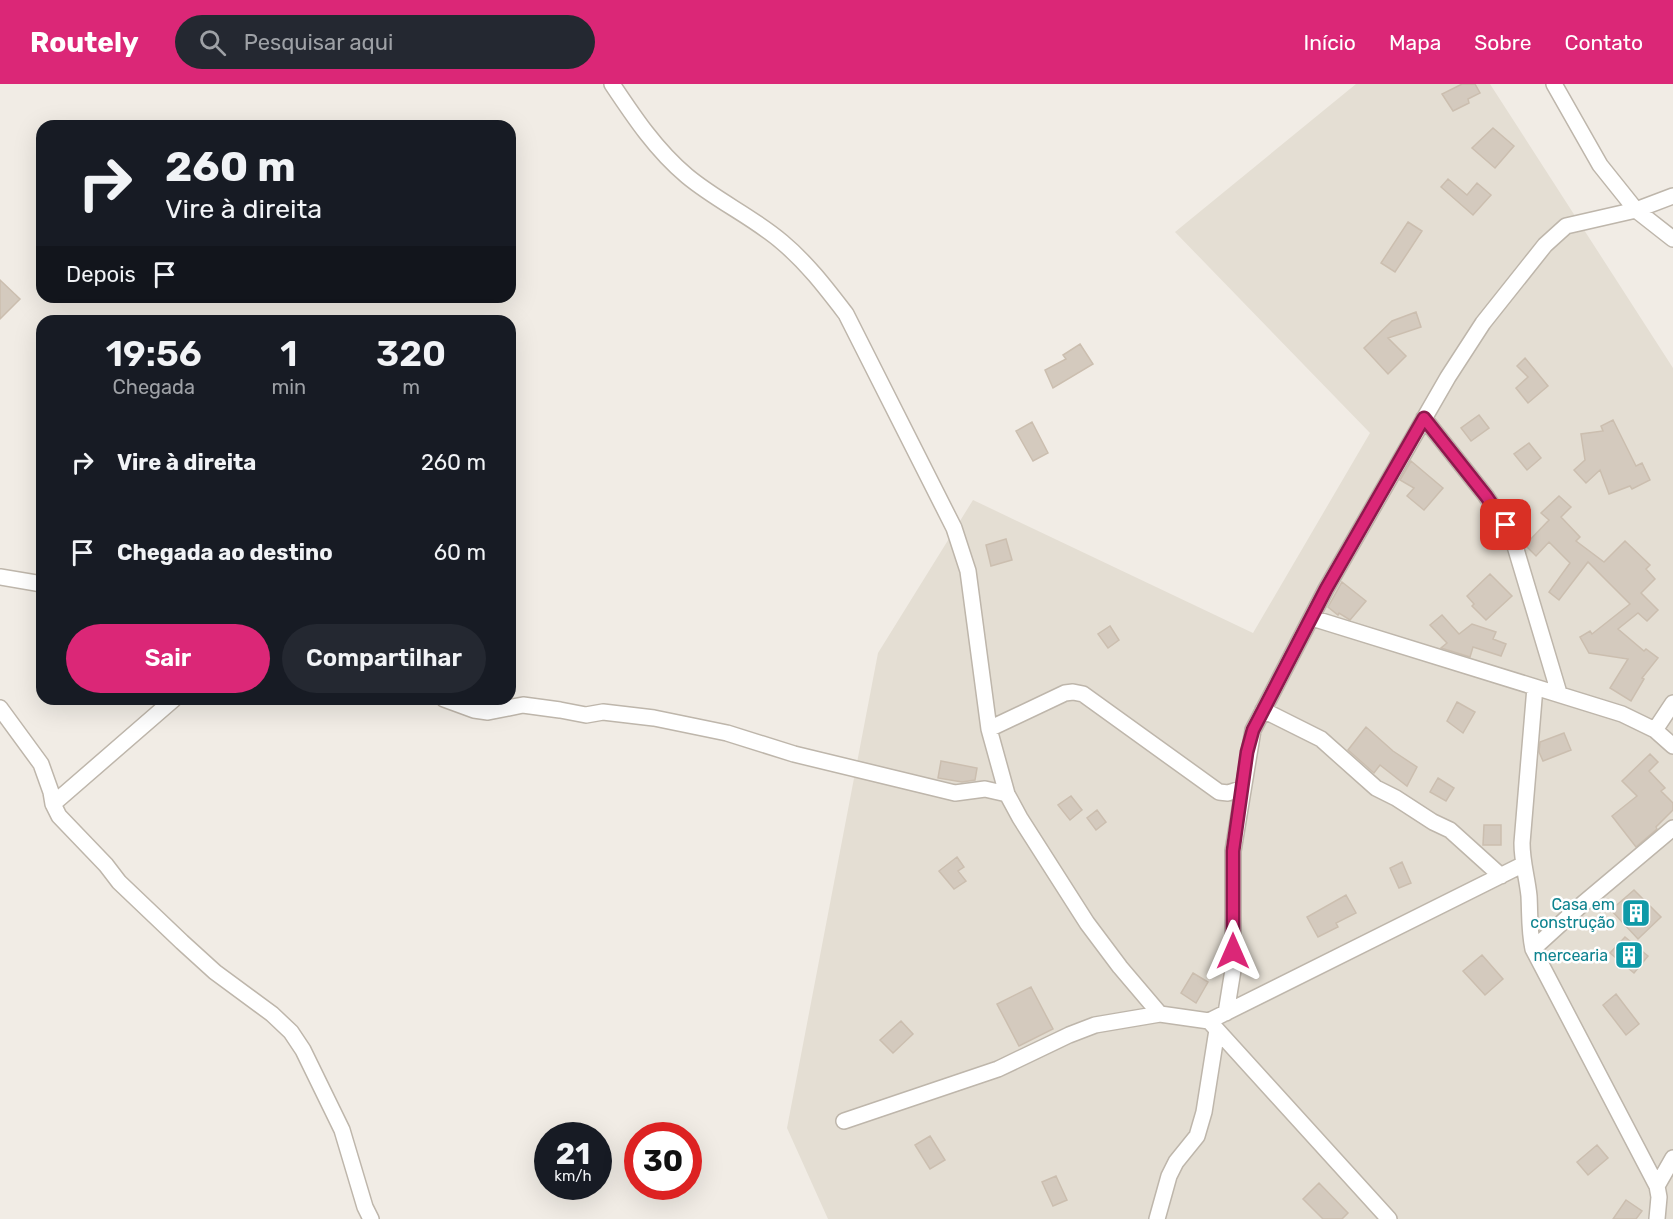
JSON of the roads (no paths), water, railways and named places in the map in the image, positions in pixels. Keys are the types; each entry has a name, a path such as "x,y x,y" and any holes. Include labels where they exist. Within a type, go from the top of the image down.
{"street":[{"path":"612,84 633,117 660,150 688,177 780,240 822,282 846,314 954,528 968,571 989,729 1007,794 1087,923 1160,1014"},
{"path":"1554,84 1600,165 1636,210 1673,239"},
{"path":"1226,1013 1233,969 1233,851 1247,752 1253,730 1326,589 1448,377 1483,323 1545,245 1566,226 1636,210 1673,196"},
{"path":"1424,418 1486,496 1512,536 1559,693"},
{"path":"0,577 36,583"},
{"path":"1312,618 1622,714 1655,730 1673,746"},
{"path":"1535,687 1522,843 1522,865 1527,884 1530,936 1533,949 1657,1186 1659,1197 1657,1219"},
{"path":"989,729 1065,693 1083,694 1219,792 1228,793 1243,788"},
{"path":"1655,730 1673,703"},
{"path":"53,804 167,705"},
{"path":"462,705 488,712 523,705 586,716 603,712 654,718 727,733 794,754 955,793 985,789 1007,794"},
{"path":"0,708 40,764 59,816 106,865 118,882 215,972 272,1014 291,1032 303,1050 342,1130 370,1219"},
{"path":"1263,710 1321,739 1376,788 1450,830 1501,876"},
{"path":"1533,949 1673,828"},
{"path":"1156,1219 1169,1176 1176,1162 1197,1136 1204,1112 1213,1025 1226,1013 1522,865"},
{"path":"844,1121 998,1069 1095,1025 1160,1014 1213,1025 1389,1219"},
{"path":"1657,1186 1673,1158"}],"place":[{"name":"Casa em construção","path":"1636,913"},
{"name":"mercearia","path":"1629,955"}]}
